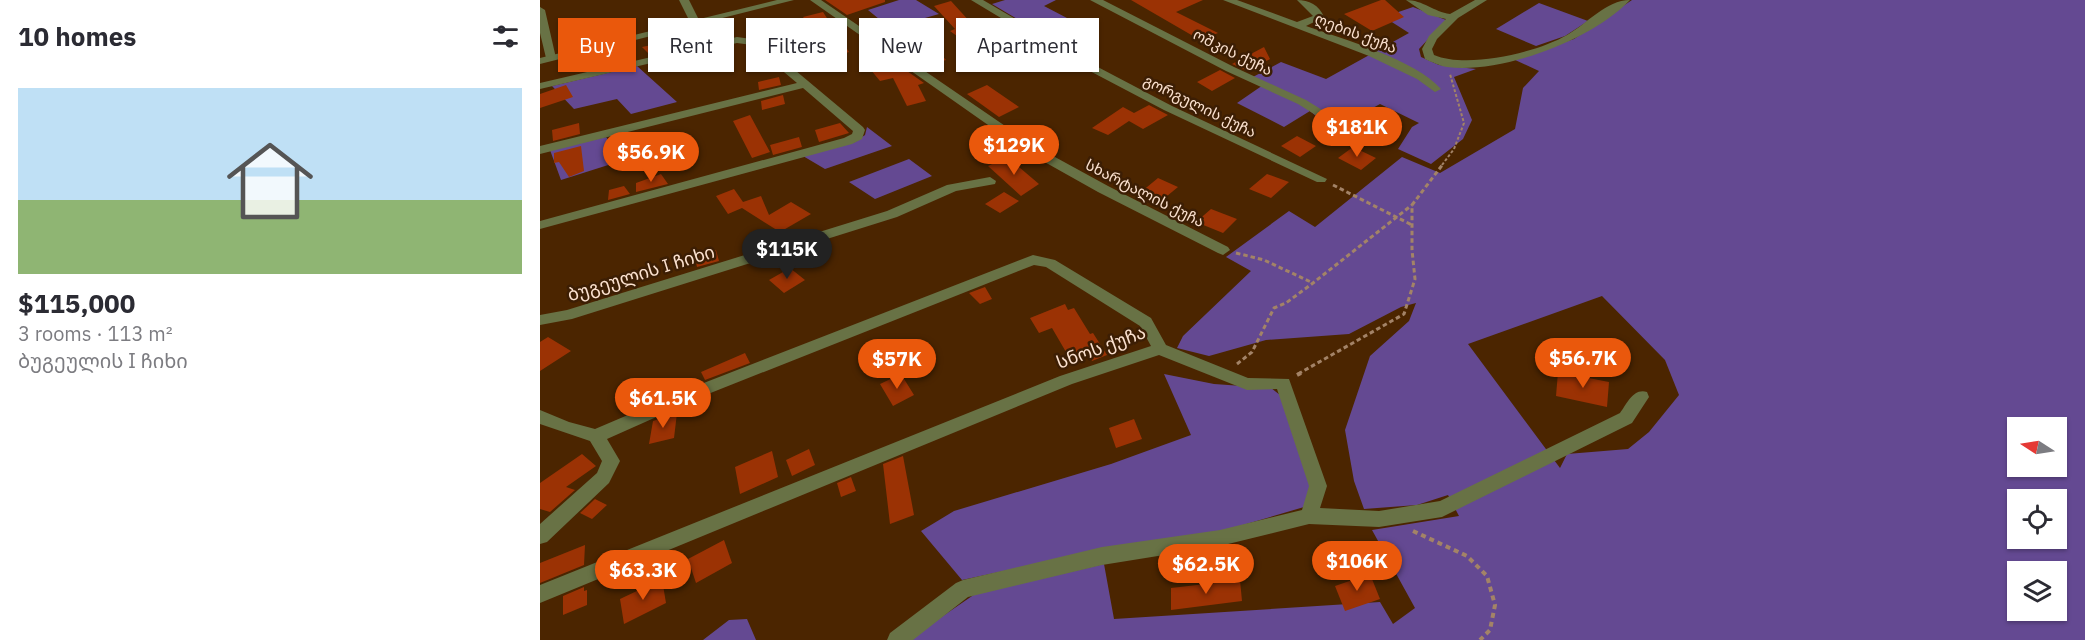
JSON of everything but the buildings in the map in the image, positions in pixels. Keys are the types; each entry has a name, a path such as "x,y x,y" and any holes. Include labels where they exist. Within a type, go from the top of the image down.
{"street":[{"path":"684,0 693,18"},
{"path":"719,18 789,0"},
{"name":"სხარტალის ქუჩა","path":"815,0 1029,148 1103,189 1223,250"},
{"name":"გორგულის ქუჩა","path":"976,0 1089,67 1168,108 1321,179"},
{"name":"ოშკის ქუჩა","path":"1095,0 1230,69 1302,102 1355,134"},
{"name":"ღების ქუჩა","path":"1228,0 1373,54 1421,77 1435,89"},
{"path":"1296,26 1319,17 1317,12 1302,0"},
{"path":"1411,0 1422,8 1437,14 1455,16"},
{"path":"1482,0 1455,16 1433,38 1427,49 1429,57 1446,64 1475,65 1543,49 1570,38 1625,0"},
{"path":"540,10 545,60 648,35"},
{"path":"540,86 737,40 755,42 859,130 858,136 848,141 540,225"},
{"path":"540,150 807,84"},
{"name":"ბუგეულის I ჩიხი","path":"540,320 567,315 892,214 938,192 968,182 990,181"},
{"name":"სნოს ქუჩა","path":"540,594 1066,380 1160,349 1146,321 1050,263 1033,260 713,386 596,436"},
{"path":"1160,349 1247,384 1283,383 1318,486 1309,516"},
{"path":"897,640 963,589 1102,556 1220,538 1309,516 1379,519 1442,509 1626,418 1641,397"},
{"path":"540,417 566,428 596,436 611,461 603,478 540,536"}],"path":[{"path":"1219,373 1242,361 1251,352 1274,308 1286,303 1313,284 1412,205 1454,149 1464,123 1446,64"},
{"path":"1321,179 1412,225"},
{"path":"1283,383 1404,314 1415,279 1412,205"},
{"path":"1223,250 1264,260 1313,284"},
{"path":"1407,529 1426,535 1467,556 1487,576 1495,605 1490,630 1480,640"}],"shaded area":[{"path":"899,0 916,0 939,14 925,18 878,18 868,10"},
{"path":"1005,0 1056,0 1044,6 1067,18 1015,18 992,4"},
{"path":"1632,0 2085,0 2085,640 908,640 975,594 1104,564 1114,619 1380,602 1393,624 1415,608 1372,530 1459,516 1448,495 1417,505 1364,509 1354,481 1345,430 1370,356 1409,321 1416,303 1401,307 1349,334 1266,340 1209,356 1177,348 1183,336 1251,271 1226,257 1289,211 1315,227 1402,157 1440,173 1515,129 1523,88 1539,71 1513,59 1574,39","holes":["1602,296 1665,360 1679,395 1649,432 1628,449 1567,454 1560,468 1468,344"]},
{"path":"1539,3 1588,21 1565,36 1536,46 1496,29"},
{"path":"1413,7 1446,20 1419,49 1421,57 1439,65 1476,69 1454,77 1472,120 1463,139 1431,164 1398,149 1412,127 1419,123 1380,104 1333,130 1310,111 1284,127 1237,103 1266,83 1253,77 1281,62 1326,79 1409,33 1384,17"},
{"path":"636,66 677,102 631,114 617,99 574,109 552,86 612,72 636,72"},
{"path":"867,127 892,146 825,169 803,156 855,142 865,135"},
{"path":"606,137 624,160 561,180 550,150"},
{"path":"909,159 932,176 875,199 849,182"},
{"path":"1164,374 1214,384 1271,388 1280,395 1312,482 1304,507 1226,530 1107,549 962,580 921,531 954,511 1111,464 1191,435"},
{"path":"747,619 756,640 703,640 729,620"}]}
